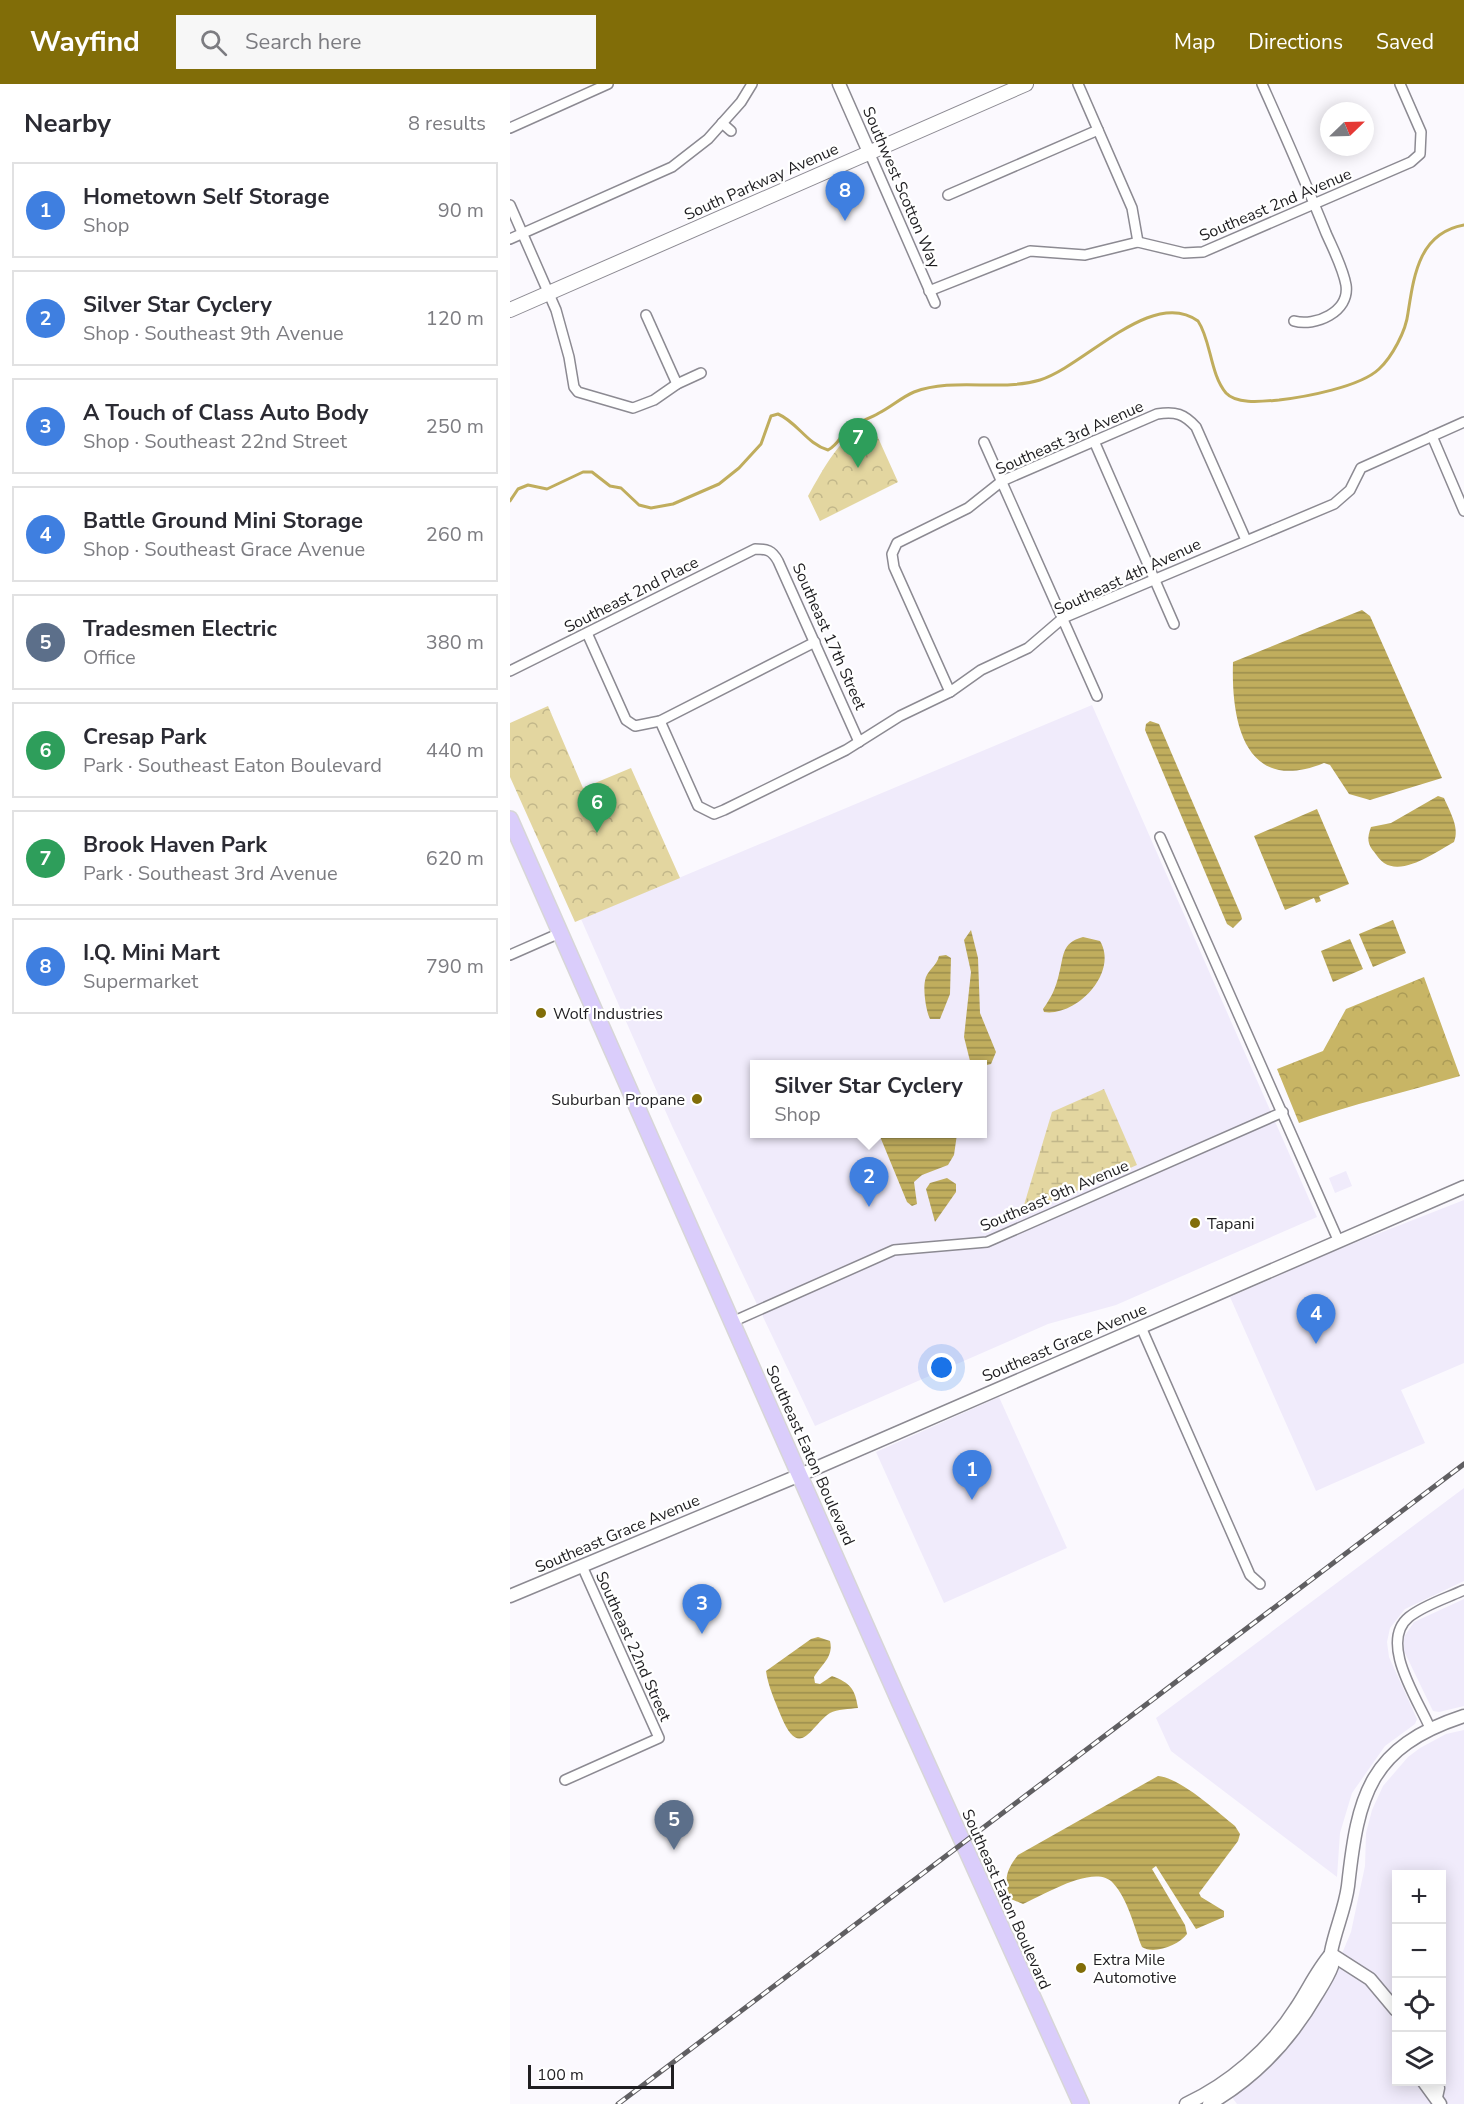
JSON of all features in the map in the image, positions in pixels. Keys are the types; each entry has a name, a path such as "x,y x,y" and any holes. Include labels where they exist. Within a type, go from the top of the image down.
{"main road":[{"name":"South Parkway Avenue","path":"510,310 1026,84"},
{"name":"Southeast Eaton Boulevard","path":"510,819 962,1844 1081,2104"}],"street":[{"path":"510,128 608,84"},
{"path":"510,239 672,167 708,139 747,96 752,84"},
{"name":"Southwest Scotton Way","path":"839,84 935,303"},
{"path":"1078,84 1132,208 1138,242"},
{"path":"1262,84 1315,203 1342,272 1346,294 1343,302 1330,315 1312,323 1294,321"},
{"name":"Southeast 2nd Avenue","path":"930,291 1030,251 1084,255 1138,242 1184,253 1203,252 1412,162 1420,154 1421,132 1400,84"},
{"path":"722,123 731,131"},
{"path":"948,195 1098,130"},
{"path":"510,205 549,293 578,392 633,408 654,400 677,384 701,374"},
{"path":"646,315 677,384"},
{"name":"Southeast 3rd Avenue","path":"950,692 894,567 892,554 897,543 968,508 1002,481 1157,414 1173,411 1186,417 1197,427 1246,540"},
{"name":"Southeast 4th Avenue","path":"660,721 699,806 706,812 714,814 859,742 900,716 950,692 981,670 1028,648 1063,618 1342,499 1350,490 1361,468 1464,423"},
{"path":"1432,436 1464,511"},
{"path":"1094,441 1174,624"},
{"path":"984,442 1097,696"},
{"name":"Southeast 2nd Place","path":"510,671 754,549 765,549"},
{"name":"Southeast 17th Street","path":"765,549 773,553 778,561 859,742"},
{"path":"587,633 626,720 635,726 660,721 814,642"},
{"path":"1160,837 1339,1242"},
{"path":"510,955 561,933"},
{"name":"Southeast 9th Avenue","path":"732,1322 894,1251 987,1242 1283,1112"},
{"name":"Southeast Grace Avenue","path":"510,1596 800,1475 1464,1187"},
{"path":"1141,1327 1250,1575 1260,1584"},
{"name":"Southeast 22nd Street","path":"565,1780 658,1738 582,1566"},
{"path":"1430,1728 1397,1654 1396,1642 1399,1629 1413,1614 1464,1590"},
{"path":"1186,2104 1226,2080 1258,2054 1290,2018 1331,1954 1344,1907 1354,1830 1364,1797 1374,1777 1406,1743 1430,1728 1464,1716"},
{"path":"1331,1954 1370,1979 1392,2005"},
{"path":"1209,2104 1256,2071 1298,2025 1329,1972 1332,1965 1331,1954"},
{"path":"1426,2086 1438,2100"}],"shaded area":[{"path":"1362,610 1370,616 1442,778 1370,800 1349,794 1330,765 1324,763 1297,770 1276,769 1260,761 1248,747 1240,729 1233,685 1233,662"},
{"path":"1092,705 1317,1217 1116,1305 1048,1324 815,1426 672,1126 581,919"},
{"path":"1150,721 1159,724 1241,915 1242,919 1233,928 1227,924 1145,730 1146,724"},
{"path":"1438,796 1444,798 1453,820 1456,831 1454,842 1410,864 1392,866 1383,862 1369,844 1371,827 1391,823"},
{"path":"1317,809 1349,884 1319,896 1321,901 1316,903 1314,898 1285,910 1254,836"},
{"path":"1393,920 1406,953 1373,967 1359,934"},
{"path":"971,930 978,958 980,1013 996,1052 991,1064 987,1065 987,1060 970,1060 964,1037 971,972 964,940"},
{"path":"1083,937 1100,941 1104,953 1104,966 1099,979 1081,1000 1069,1008 1056,1012 1044,1012 1043,1009 1056,984 1067,947"},
{"path":"1350,939 1363,969 1333,982 1321,951"},
{"path":"946,955 951,958 950,994 940,1019 930,1019 924,985 926,977 939,956"},
{"path":"881,1138 956,1138 954,1155 948,1165 922,1175 914,1182 917,1204 912,1206 907,1202"},
{"path":"1346,1171 1352,1186 1335,1193 1329,1178"},
{"path":"947,1178 956,1184 956,1192 935,1222 926,1189 930,1183"},
{"path":"1464,1200 1464,1363 1401,1390 1425,1443 1316,1491 1230,1297 1339,1249"},
{"path":"999,1397 1067,1548 944,1603 876,1452"},
{"path":"1464,1488 1464,1581 1405,1609 1390,1628 1387,1642 1389,1657 1417,1719 1415,1724 1385,1746 1352,1793 1340,1833 1337,1877 1171,1751 1156,1718"},
{"path":"1464,1599 1464,1706 1439,1712 1433,1711 1404,1651 1404,1637 1414,1622"},
{"path":"818,1637 830,1641 831,1647 829,1656 814,1677 815,1683 820,1684 832,1676 843,1681 851,1687 858,1708 830,1713 806,1736 794,1737 781,1716 766,1671 811,1639"},
{"path":"1464,1730 1464,2104 1237,2104 1231,2096 1268,2067 1288,2046 1328,1987 1351,1932 1365,1866 1366,1833 1372,1810 1383,1786 1408,1757 1446,1734"},
{"path":"1158,1776 1177,1783 1198,1796 1235,1826 1240,1834 1238,1841 1199,1893 1201,1897 1224,1911 1224,1917 1196,1929 1156,1866 1152,1869 1185,1925 1187,1934 1166,1948 1153,1950 1142,1947 1123,1897 1113,1883 1105,1878 1082,1878 1023,1904 1011,1899 1007,1887 1007,1876 1018,1855"}],"green space":[{"path":"871,422 898,482 820,521 808,496 834,453 850,435"},
{"path":"548,706 583,788 631,768 680,878 575,922 510,777 510,723"},
{"path":"1424,977 1460,1076 1299,1123 1277,1069 1323,1051 1346,1009"},
{"path":"1104,1089 1137,1165 1021,1215 1052,1112"}],"waterway":[{"path":"510,501 518,489 528,485 547,489 583,472 592,472 610,486 621,488 639,505 651,508 673,504 719,484 739,468 761,444 771,416 778,414 785,418 814,443 828,450 850,427 914,392 945,385 1009,385 1040,380 1058,372 1140,321 1160,314 1180,313 1198,321 1206,338 1217,376 1226,393 1231,397 1244,401 1279,400 1346,386 1370,375 1389,358 1407,320 1413,284 1421,258 1437,237 1464,225"}],"railway":[{"path":"618,2104 1464,1464"}],"place":[{"name":"I.Q. Mini Mart","path":"845,221"},
{"name":"Brook Haven Park","path":"858,468"},
{"name":"Cresap Park","path":"597,833"},
{"name":"Wolf Industries","path":"541,1013"},
{"name":"Suburban Propane","path":"697,1099"},
{"name":"Silver Star Cyclery","path":"869,1207"},
{"name":"Tapani","path":"1195,1223"},
{"name":"Battle Ground Mini Storage","path":"1316,1344"},
{"name":"Hometown Self Storage","path":"972,1500"},
{"name":"A Touch of Class Auto Body","path":"702,1634"},
{"name":"Tradesmen Electric","path":"674,1850"},
{"name":"Extra Mile Automotive","path":"1081,1968"}]}
